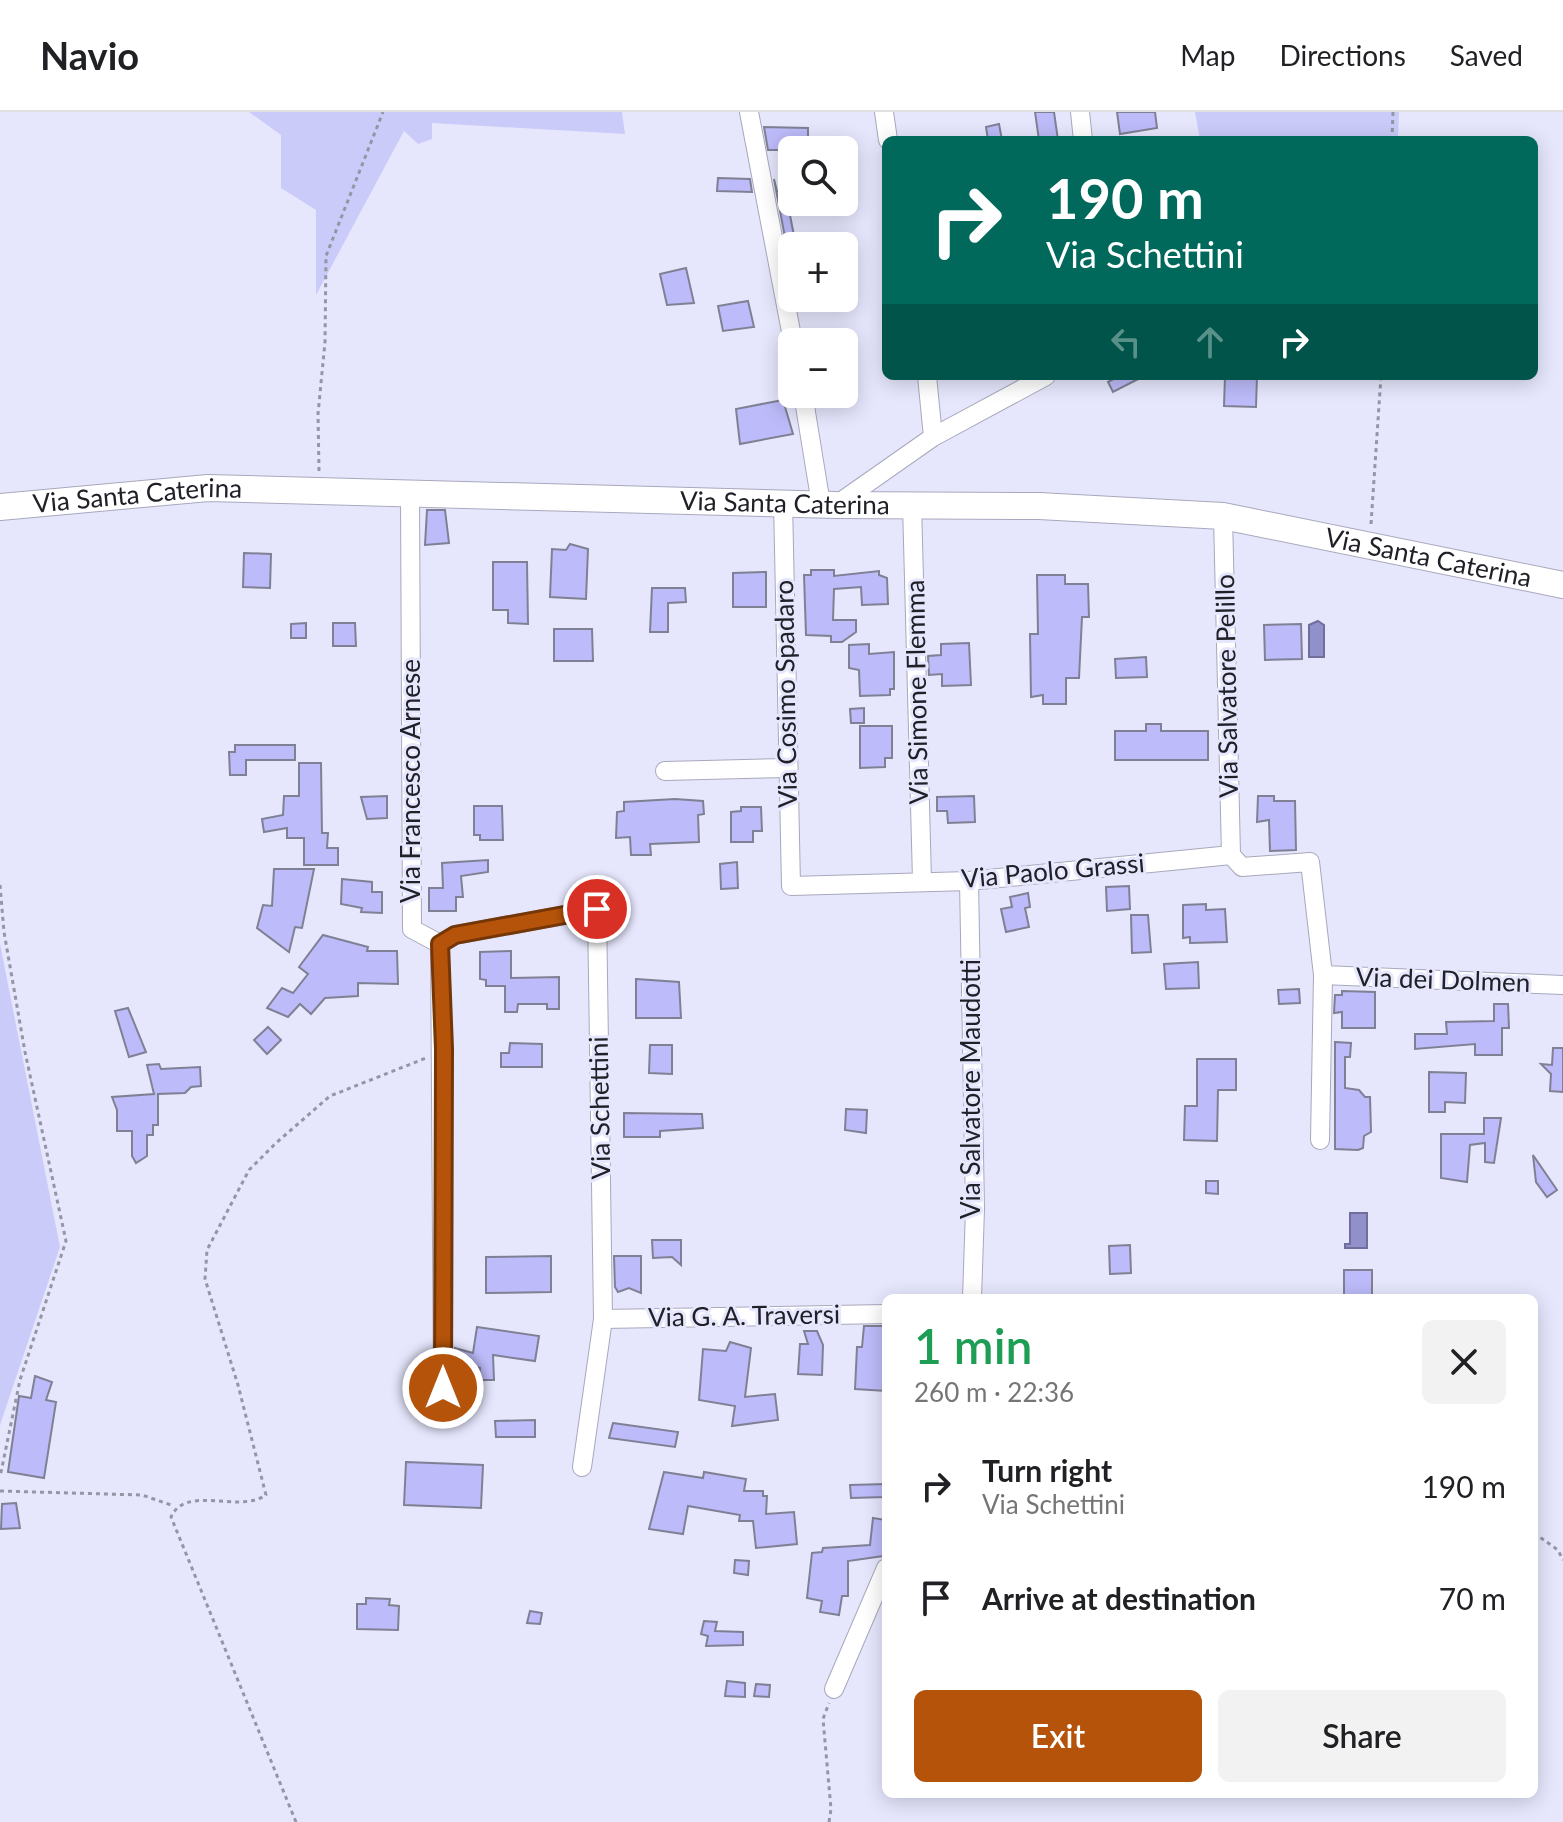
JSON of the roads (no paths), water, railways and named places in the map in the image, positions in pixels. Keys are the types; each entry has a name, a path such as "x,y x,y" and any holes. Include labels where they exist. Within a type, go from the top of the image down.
{"street":[{"path":"749,112 790,328"},
{"path":"884,112 887,136"},
{"path":"1080,112 1083,136"},
{"path":"927,380 933,437"},
{"path":"806,408 828,505 933,437 1039,380"},
{"name":"Via Santa Caterina","path":"0,507 208,488 783,501 828,505 912,504 1223,516 1563,585"},
{"name":"Via Francesco Arnese","path":"410,493 412,929 440,944"},
{"name":"Via Cosimo Spadaro","path":"783,501 791,886"},
{"name":"Via Simone Flemma","path":"912,504 922,880"},
{"name":"Via Salvatore Pelillo","path":"1223,516 1231,855"},
{"path":"665,771 787,768"},
{"name":"Via Paolo Grassi","path":"791,886 969,881 1231,855 1242,867 1310,862 1323,975"},
{"name":"Via Salvatore Maudotti","path":"969,881 975,1209 972,1294"},
{"name":"Via Schettini","path":"440,944 455,935 597,909 603,1319 582,1467"},
{"path":"440,944 444,1049 443,1388"},
{"path":"1320,1140 1323,975"},
{"name":"Via dei Dolmen","path":"1323,975 1563,985"},
{"name":"Via G. A. Traversi","path":"603,1319 882,1314"},
{"path":"834,1689 882,1577"}]}
